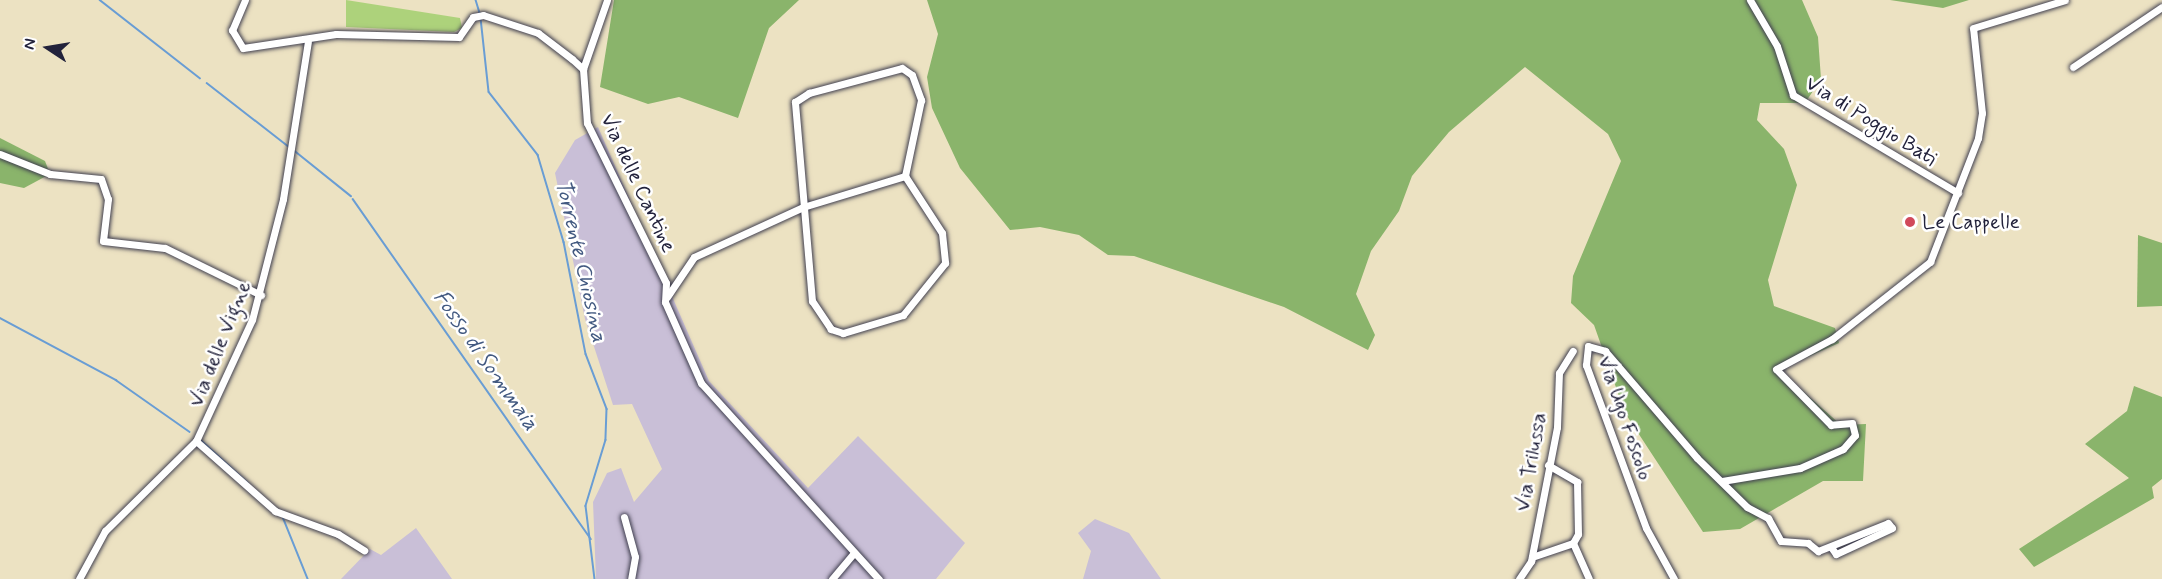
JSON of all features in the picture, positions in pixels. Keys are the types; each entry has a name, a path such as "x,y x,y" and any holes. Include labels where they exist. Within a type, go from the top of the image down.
{"street":[{"path":"245,0 232,30 243,48 308,42 363,33 459,37 475,16 483,15 538,33 583,69 607,0"},
{"name":"Via di Poggio Bati","path":"1750,0 1777,46 1793,95 1958,193"},
{"path":"1722,481 1800,468 1843,449 1855,435 1852,423 1831,425 1822,418 1776,369 1835,337 1930,262 1958,193 1982,113 1973,28 2065,0"},
{"path":"2073,67 2162,7"},
{"name":"Via delle Vigne","path":"78,579 105,531 196,441 261,295 297,124 308,42"},
{"path":"902,68 912,75 921,100 905,176 942,233 945,263 903,315 853,333 831,329 815,310 803,207 796,98 902,68"},
{"name":"Via delle Cantine","path":"583,69 587,123 666,283 665,302 701,383 852,555 879,579"},
{"path":"0,154 50,174 101,179 108,199 103,241 165,248 261,295"},
{"name":"Via delle Cantine","path":"665,302 694,257 803,207 905,176"},
{"name":"Via Ugo Foscolo","path":"1673,577 1646,528 1586,365 1588,346 1605,351 1722,481"},
{"name":"Via Trilussa","path":"1519,579 1532,557 1557,427 1559,373 1573,351"},
{"path":"196,441 275,511 338,534 364,550"},
{"path":"1532,557 1573,543 1578,534 1577,482 1548,465"},
{"path":"1722,481 1747,507 1768,518 1781,541 1808,543 1816,551 1888,524 1892,528 1836,554 1831,547"},
{"path":"624,517 635,557 631,579"},
{"path":"1573,543 1589,579"},
{"path":"832,579 852,555"},
{"path":"1663,579 1673,577"}],"shaded area":[{"path":"598,127 709,381 808,488 858,436 965,543 936,579 596,579 593,502 607,473 621,468 634,502 662,469 632,404 613,405 585,319 555,173 575,140"},
{"path":"1095,519 1129,533 1161,579 1083,579 1091,551 1078,533"},
{"path":"416,528 452,579 341,579 370,549 381,555"}],"green space":[{"path":"346,0 460,18 462,28 454,32 346,27"},
{"path":"614,0 799,0 769,28 738,118 679,97 648,104 600,87"},
{"path":"927,0 1802,0 1818,37 1821,79 1805,103 1760,103 1757,120 1784,149 1797,185 1768,280 1774,306 1835,328 1839,343 1779,370 1841,425 1866,424 1863,481 1823,481 1740,529 1703,532 1625,413 1594,325 1571,303 1573,276 1621,161 1608,134 1525,67 1449,132 1412,176 1399,211 1371,251 1356,294 1375,335 1368,350 1284,307 1134,256 1108,255 1079,235 1040,227 1010,230 960,168 932,108 927,77 938,34"},
{"path":"1890,0 1969,0 1943,8"},
{"path":"0,138 45,161 50,174 24,188 0,183"},
{"path":"2138,235 2162,243 2162,306 2137,307"},
{"path":"2134,386 2162,397 2162,479 2152,487 2154,498 2034,567 2019,549 2129,478 2085,444 2127,411"}],"waterway":[{"name":"Fosso di Sommaia","path":"100,0 200,78"},
{"name":"Torrente Chiosina","path":"476,0 480,13"},
{"name":"Torrente Chiosina","path":"481,18 489,92 538,155 564,242 586,354 607,409 606,440 586,506 595,579"},
{"name":"Fosso di Sommaia","path":"207,83 288,146"},
{"name":"Fosso di Sommaia","path":"295,151 351,196"},
{"name":"Fosso di Sommaia","path":"353,199 591,539"},
{"path":"0,318 116,380 190,432"},
{"path":"202,441 248,483"},
{"path":"283,517 308,579"}],"place":[{"name":"Le Cappelle","path":"1910,222"}]}
